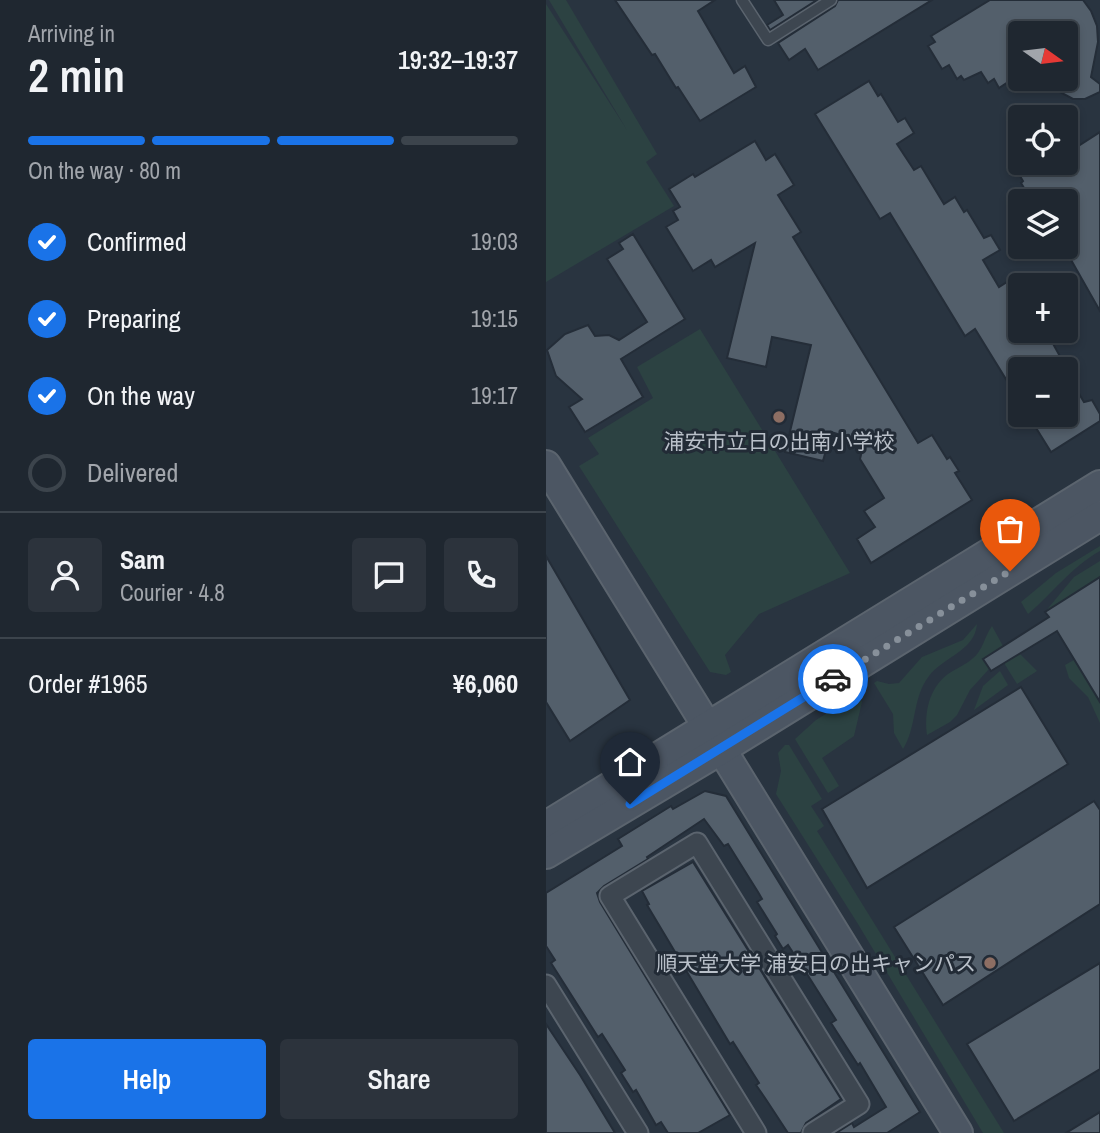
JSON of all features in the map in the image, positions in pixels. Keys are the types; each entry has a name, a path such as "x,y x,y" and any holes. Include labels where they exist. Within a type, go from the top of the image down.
{"street":[{"path":"546,465 958,1133"},
{"path":"546,854 715,738 1100,485"},
{"path":"546,826 715,738 1100,516"},
{"path":"756,1133 610,896 697,843 859,1104 813,1133"},
{"path":"546,985 637,1133"}],"lane":[{"path":"742,0 768,40 831,0"}],"green space":[{"path":"549,0 566,0 657,154 646,162 674,206 546,282 546,4 627,130"},
{"path":"700,329 850,573 759,614 725,655 731,672 726,675 710,672 579,466 599,454 588,438 653,398 637,367"},
{"path":"1100,546 1100,551 1071,572 1028,614 1021,602 1056,573"},
{"path":"1100,561 1100,577 1045,612 1074,577"},
{"path":"977,624 971,641 929,676 920,694 911,731 903,749 894,733 893,714 874,683 899,683 922,657 963,640"},
{"path":"992,626 1003,646 983,659 989,669 970,690 957,715 927,735 927,710 936,686 948,674 976,656"},
{"path":"1020,654 1037,671 1017,684 1004,663"},
{"path":"1074,660 1100,702 1100,723 1088,697 1069,678 1065,665"},
{"path":"1000,671 1008,685 974,710 983,686"},
{"path":"858,694 862,702 854,736 822,758 839,786 828,793 795,739 816,720"},
{"path":"785,745 789,745 822,799 811,806 824,826 817,831 1004,1133 983,1133 858,924 776,794 781,771 778,753"}],"building":[{"path":"615,0 715,0 698,11 734,73 745,66 756,87 700,121"},
{"path":"774,0 817,0 770,30 767,25 783,15"},
{"path":"838,0 932,0 818,70 805,49 789,60 778,43 835,6"},
{"path":"990,0 1083,0 1097,26 1098,42 1091,77 1100,84 1100,92 1085,99 1073,99 1058,91 1078,91 1078,21 1008,21 1008,82 999,88 994,79 988,83 981,72 964,80 961,76 957,79 949,65 942,69 928,46 935,42 931,36"},
{"path":"869,81 878,96 881,94 898,122 905,118 914,133 897,144 914,170 921,166 944,204 955,197 964,212 967,210 984,238 991,235 1000,250 983,260 999,287 1008,284 1008,343 1053,343 1060,357 1008,357 1008,383 975,329 965,336 890,213 880,219 815,114"},
{"path":"1100,132 1100,311 1071,259 1078,259 1078,189 1025,189 1019,175 1078,175 1078,146"},
{"path":"755,141 766,160 775,154 794,185 778,195 801,232 793,237 918,443 932,435 947,459 950,457 959,471 955,473 972,500 871,563 857,539 875,527 864,511 884,498 860,459 864,442 831,432 823,461 785,452 811,345 772,337 766,367 727,358 755,243 715,267 711,260 693,271 666,227 678,220 673,211 680,207 669,189 693,174 695,177"},
{"path":"633,234 685,319 621,359 643,397 585,432 569,407 582,399 556,376 547,350 565,334 588,325 595,336 609,335 619,340 647,322 607,259 623,249 619,243"},
{"path":"1078,392 1084,402 1092,400 1100,414 1100,421 1051,452 1035,427 1078,427"},
{"path":"546,556 630,700 570,741 546,702"},
{"path":"1100,577 1100,702 1057,631 991,671 983,659 1049,617 1045,612"},
{"path":"1021,687 1068,764 867,888 822,809"},
{"path":"705,791 726,796 920,1112 887,1133 836,1133 852,1123 854,1127 886,1107 860,1063 858,1065 831,1023 836,1020 807,974 788,945 783,949 775,936 777,934 757,902 762,899 728,844 724,846 704,819 597,893 730,1115 698,1133 668,1133 661,1122 656,1125 636,1090 633,1092 621,1073 625,1070 602,1034 598,1037 551,963 555,960 546,946 546,893 622,846 618,839 671,806 673,809"},
{"path":"1094,801 1100,810 1100,904 943,1005 894,927"},
{"path":"693,862 841,1099 806,1123 801,1133 788,1133 756,1085 759,1083 733,1042 730,1044 647,905 649,904 642,891"},
{"path":"1100,963 1100,1069 1014,1121 967,1044"},
{"path":"546,1024 580,1075 615,1133 546,1133"},
{"path":"1100,1112 1100,1133 1066,1133"}],"way so far":[{"path":"833,679 1010,571"}],"place":[{"name":"浦安市立日の出南小学校","path":"779,417"},
{"name":"順天堂大学 浦安日の出キャンパス","path":"990,963"}],"route":[{"path":"630,804 833,679"}]}
